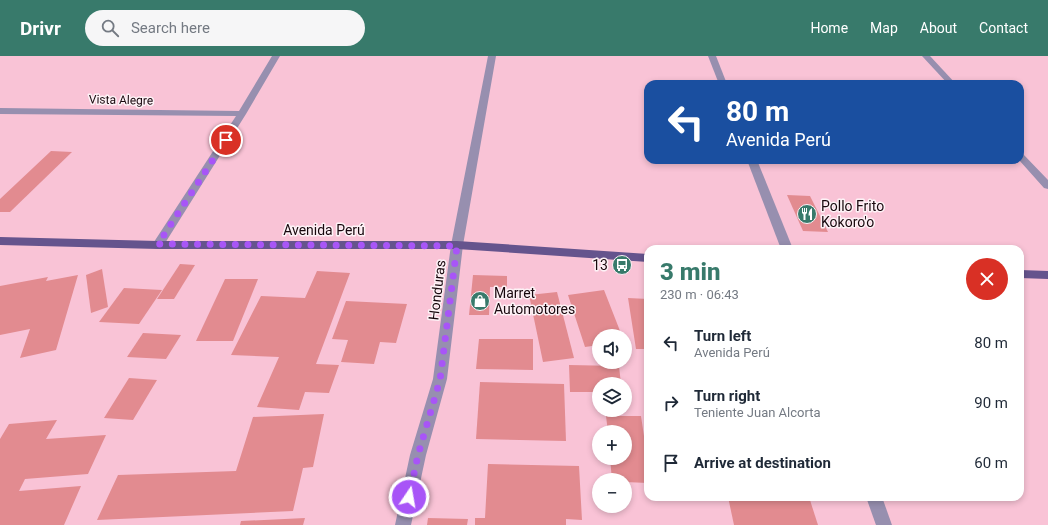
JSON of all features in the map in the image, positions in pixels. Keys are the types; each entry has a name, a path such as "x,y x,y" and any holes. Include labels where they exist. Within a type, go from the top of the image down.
{"main road":[{"name":"Avenida Perú","path":"0,241 158,244 457,246 644,258"},
{"path":"1024,274 1048,275"}],"street":[{"path":"158,244 242,114 276,56"},
{"name":"Honduras","path":"403,525 418,455 440,380 457,246 492,56"},
{"path":"712,56 721,80"},
{"path":"926,56 948,80"},
{"name":"Vista Alegre","path":"0,111 242,114"},
{"path":"1024,160 1048,186"},
{"path":"754,164 786,245"},
{"path":"875,501 884,525"}],"building":[{"path":"51,151 72,152 10,212 0,212 0,199"},
{"name":"Pollo Frito Kokoro'o","path":"787,195 810,196 828,232 803,231"},
{"path":"180,264 195,265 174,299 157,299"},
{"path":"102,269 108,307 91,313 86,275"},
{"path":"317,271 350,273 316,364 339,365 329,393 305,392 299,410 257,407 279,357 231,355 261,296 305,298"},
{"path":"78,275 56,350 20,358 30,329 0,335 0,286 48,277 46,281"},
{"name":"Marret Automotores","path":"473,275 507,276 507,287 490,287 489,315 469,315"},
{"path":"225,279 258,279 233,341 196,341"},
{"path":"124,288 162,290 139,324 99,322"},
{"path":"604,290 619,329 592,329 592,346 585,347 568,295"},
{"path":"557,292 574,358 543,362 529,295"},
{"path":"628,298 644,299 644,349 636,349"},
{"path":"346,301 407,304 396,343 380,342 374,364 341,362 348,340 332,339"},
{"path":"143,333 181,335 166,359 127,357"},
{"path":"479,339 533,339 533,370 476,369"},
{"path":"569,365 592,365 592,369 619,369 620,377 592,377 592,392 570,392"},
{"path":"129,378 157,380 133,420 104,418"},
{"path":"480,382 564,384 566,441 476,439"},
{"path":"324,414 313,467 303,468 293,511 97,520 118,475 236,471 253,417"},
{"path":"641,416 644,436 644,483 632,482 632,473 611,473 611,465 632,465 632,425 607,425 606,417"},
{"path":"57,420 46,439 106,435 88,474 25,479 19,491 81,486 64,525 0,525 0,439 9,424"},
{"path":"488,464 579,466 582,520 566,519 566,525 475,525 475,518 485,518"},
{"path":"729,501 810,501 818,525 734,525"},
{"path":"305,518 303,525 240,525 241,521"},
{"path":"428,518 468,519 467,525 427,525"}],"place":[{"name":"Pollo Frito Kokoro'o","path":"807,214"},
{"name":"13","path":"622,265"},
{"name":"Marret Automotores","path":"480,301"}],"route":[{"path":"226,140 158,244 457,246 440,380 418,455 409,497"}]}
